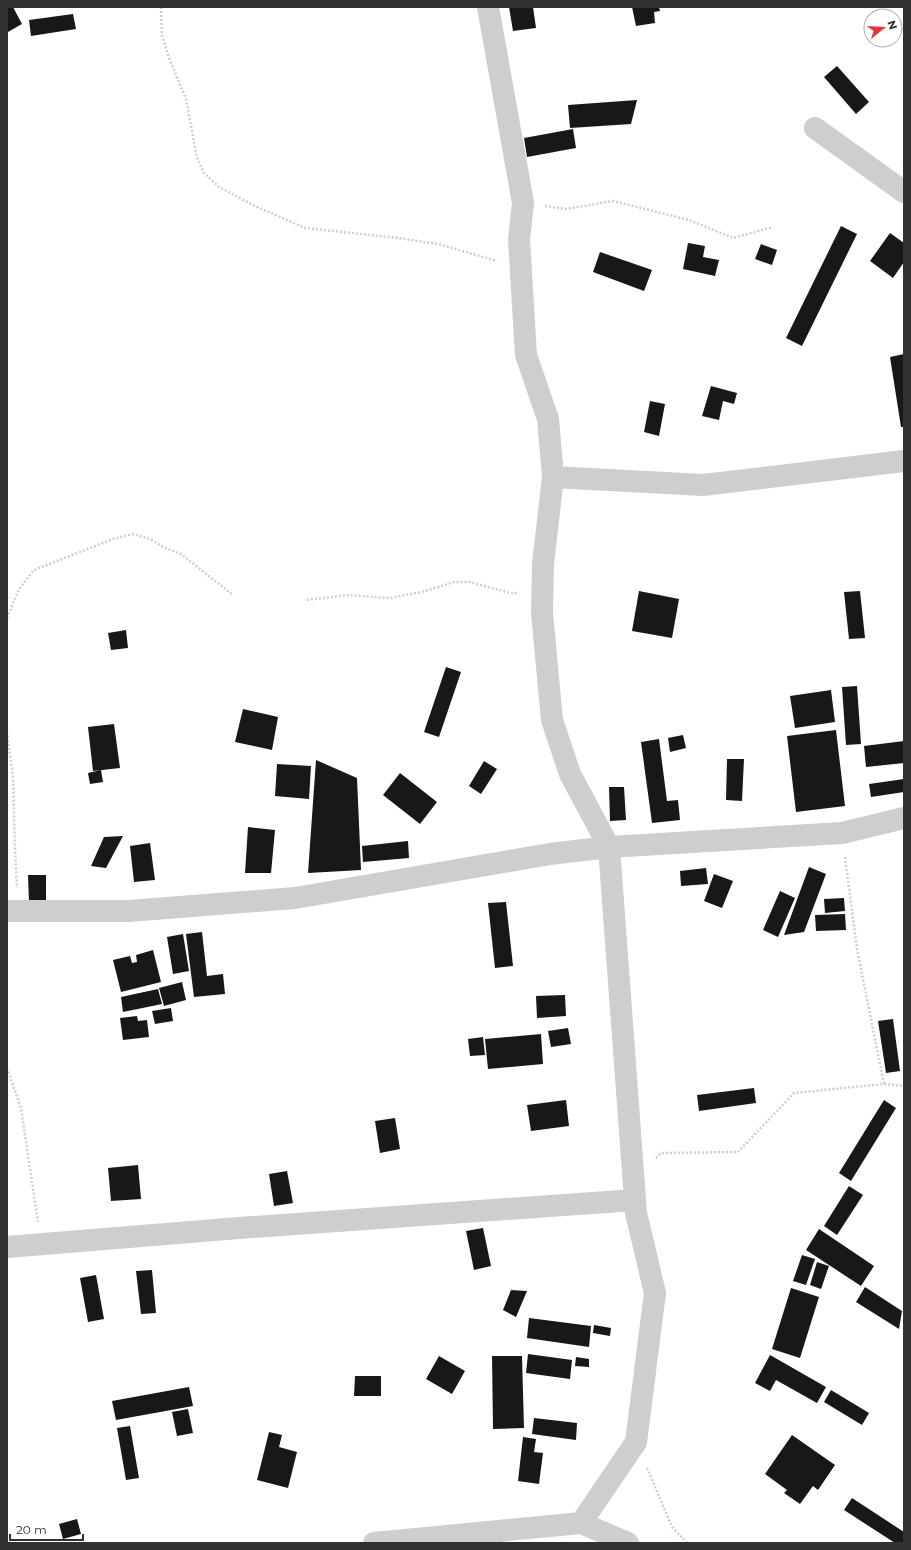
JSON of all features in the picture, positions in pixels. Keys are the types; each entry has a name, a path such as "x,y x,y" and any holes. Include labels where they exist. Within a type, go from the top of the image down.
{"street":[{"path":"488,7 523,203 519,240 526,355 548,419 553,477 543,564 542,613 552,720 570,774 609,847 636,1213 655,1293 636,1442 581,1524"},
{"path":"814,128 904,192"},
{"path":"553,477 703,485 904,460"},
{"path":"10,902 129,911 295,898 550,854 609,847 842,833 904,818"},
{"path":"7,1247 255,1227 635,1200"},
{"path":"374,1543 581,1524 628,1543"}],"path":[{"path":"161,7 162,35 169,58 186,99 197,158 204,173 219,187 255,206 305,228 438,244 520,268"},
{"path":"523,203 566,209 613,201 689,220 734,238 773,227"},
{"path":"7,618 19,589 34,570 113,539 133,534 150,539 163,547 181,554 233,595"},
{"path":"307,600 346,595 390,598 422,592 454,582 470,582 514,594 543,587"},
{"path":"7,732 13,777 17,888 10,902"},
{"path":"842,833 856,949 884,1084"},
{"path":"7,1068 21,1108 42,1244"},
{"path":"633,1178 661,1153 738,1152 794,1093 884,1084 904,1086"},
{"path":"636,1442 672,1527 687,1543"}],"building":[{"path":"7,7 13,7 22,24 8,32"},
{"path":"509,7 533,7 536,28 513,31"},
{"path":"632,7 659,7 660,11 654,12 655,23 636,26"},
{"path":"73,14 76,29 31,36 29,20"},
{"path":"837,66 869,102 856,114 824,77"},
{"path":"637,100 631,124 570,128 568,105"},
{"path":"573,129 576,148 527,157 524,138"},
{"path":"841,226 857,234 802,346 786,338"},
{"path":"890,233 904,243 904,262 893,278 870,261"},
{"path":"688,243 705,246 703,257 719,260 715,276 683,269"},
{"path":"761,244 777,250 772,265 755,259"},
{"path":"600,252 652,270 644,291 593,272"},
{"path":"904,354 904,427 901,427 890,357"},
{"path":"711,386 737,393 734,404 723,401 719,420 702,416"},
{"path":"650,401 665,404 659,436 644,432"},
{"path":"639,591 679,599 672,638 632,631"},
{"path":"860,591 865,638 849,639 844,592"},
{"path":"126,630 128,648 111,650 108,633"},
{"path":"446,667 461,672 439,737 424,732"},
{"path":"857,686 861,744 846,745 842,687"},
{"path":"831,690 835,722 795,728 790,696"},
{"path":"243,709 278,717 272,750 235,742"},
{"path":"114,724 120,768 93,771 88,727"},
{"path":"836,730 845,806 796,812 787,736"},
{"path":"683,735 686,748 670,752 668,738"},
{"path":"659,739 667,801 678,800 680,820 652,823 641,742"},
{"path":"904,741 904,763 866,767 864,746"},
{"path":"727,759 744,759 742,801 726,800"},
{"path":"316,760 357,778 361,870 308,873"},
{"path":"484,761 497,769 481,794 469,786"},
{"path":"277,764 311,766 309,799 275,796"},
{"path":"101,770 103,782 90,784 88,773"},
{"path":"400,773 437,802 420,824 383,795"},
{"path":"904,779 904,792 871,797 869,784"},
{"path":"609,787 624,787 626,820 610,821"},
{"path":"248,827 275,830 271,873 245,873"},
{"path":"123,836 106,868 91,866 104,837"},
{"path":"408,841 409,858 363,862 362,846"},
{"path":"150,843 155,880 134,882 130,846"},
{"path":"809,867 826,874 804,932 784,935"},
{"path":"706,868 708,884 681,886 680,871"},
{"path":"714,874 733,881 722,908 704,901"},
{"path":"28,875 46,875 46,902 29,903"},
{"path":"780,891 795,898 778,937 763,930"},
{"path":"844,898 845,911 825,913 824,899"},
{"path":"506,902 513,966 495,968 488,903"},
{"path":"845,914 846,930 816,931 815,915"},
{"path":"202,932 207,976 223,974 225,994 194,997 186,934"},
{"path":"183,934 189,971 173,974 167,937"},
{"path":"153,950 161,982 121,992 113,960 130,956 132,963 137,962 136,955"},
{"path":"182,982 186,1000 164,1006 159,988"},
{"path":"158,989 162,1004 123,1012 121,997"},
{"path":"565,995 566,1016 537,1018 536,996"},
{"path":"171,1008 173,1021 155,1024 152,1011"},
{"path":"137,1016 138,1021 147,1020 149,1037 123,1040 120,1018"},
{"path":"893,1019 900,1071 886,1073 878,1021"},
{"path":"568,1028 571,1044 551,1047 548,1031"},
{"path":"541,1034 543,1064 488,1069 485,1039"},
{"path":"483,1037 485,1055 470,1056 468,1039"},
{"path":"754,1088 756,1103 699,1111 697,1095"},
{"path":"566,1100 569,1126 531,1131 527,1105"},
{"path":"884,1100 896,1108 851,1181 839,1173"},
{"path":"395,1118 400,1149 380,1153 375,1121"},
{"path":"138,1165 141,1199 111,1201 108,1168"},
{"path":"287,1171 293,1203 274,1206 269,1174"},
{"path":"849,1186 863,1195 837,1235 824,1226"},
{"path":"483,1228 491,1266 474,1270 466,1231"},
{"path":"819,1229 874,1266 861,1286 806,1250"},
{"path":"802,1255 815,1259 806,1285 793,1281"},
{"path":"817,1262 829,1266 821,1289 810,1285"},
{"path":"152,1270 156,1313 141,1314 136,1271"},
{"path":"96,1275 104,1319 88,1322 80,1278"},
{"path":"865,1287 902,1311 899,1329 856,1302"},
{"path":"791,1288 819,1297 800,1358 772,1349"},
{"path":"511,1290 527,1291 516,1317 503,1310"},
{"path":"529,1318 591,1326 589,1347 527,1338"},
{"path":"594,1325 611,1328 610,1336 593,1333"},
{"path":"528,1354 572,1360 570,1379 526,1373"},
{"path":"770,1355 826,1387 817,1403 776,1380 770,1391 755,1383"},
{"path":"439,1356 465,1371 452,1394 426,1379"},
{"path":"492,1356 522,1356 524,1428 493,1429"},
{"path":"576,1357 589,1359 589,1367 575,1366"},
{"path":"355,1376 381,1376 381,1396 354,1396"},
{"path":"189,1387 193,1406 116,1420 112,1401"},
{"path":"831,1390 869,1413 862,1425 824,1402"},
{"path":"188,1409 193,1433 177,1436 172,1412"},
{"path":"534,1418 577,1423 576,1440 532,1434"},
{"path":"130,1426 139,1478 126,1480 117,1428"},
{"path":"269,1432 282,1435 279,1447 297,1452 288,1488 257,1480"},
{"path":"792,1435 835,1465 818,1490 813,1486 800,1504 784,1493 787,1490 765,1474"},
{"path":"523,1437 536,1439 534,1452 543,1453 539,1484 518,1481"},
{"path":"852,1498 904,1532 904,1543 895,1543 844,1510"},
{"path":"77,1519 81,1534 63,1539 59,1524"}]}
